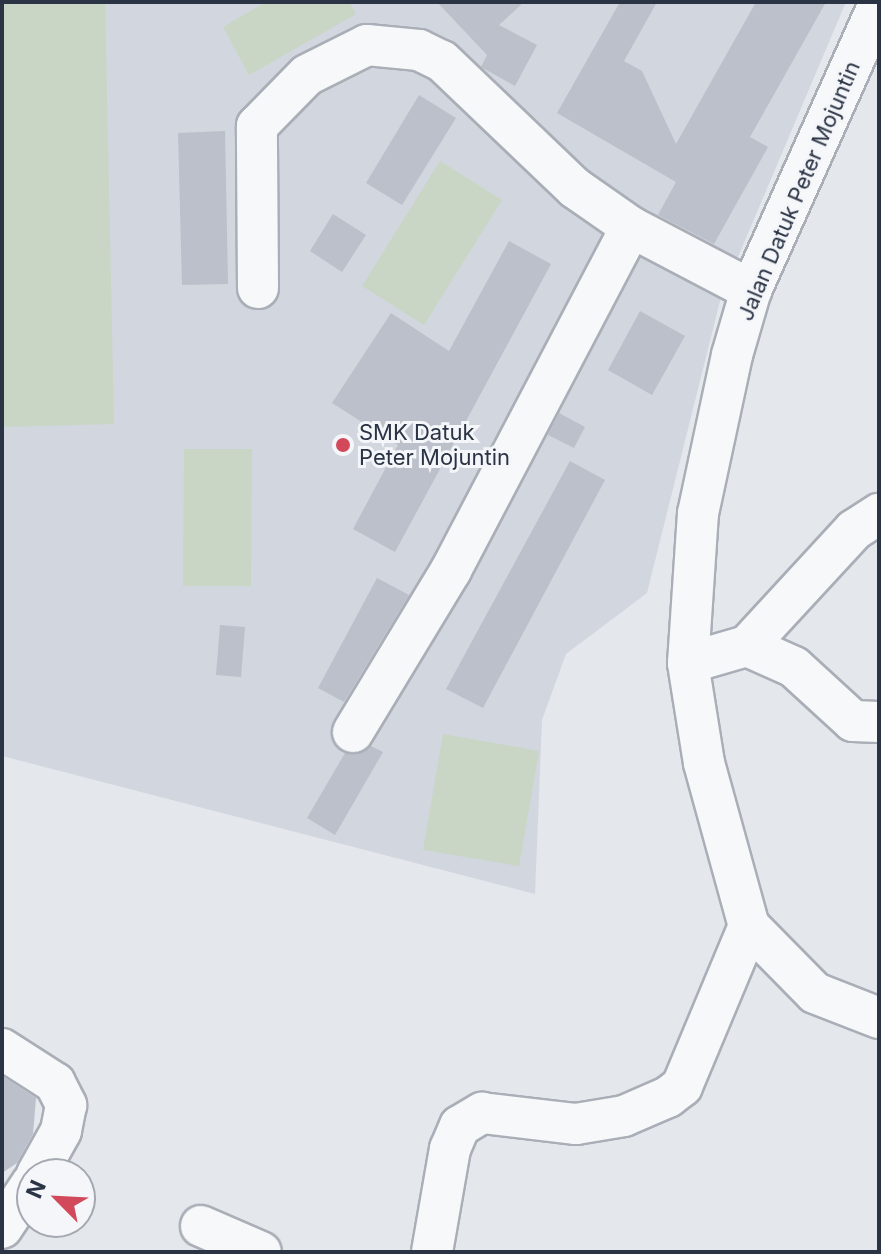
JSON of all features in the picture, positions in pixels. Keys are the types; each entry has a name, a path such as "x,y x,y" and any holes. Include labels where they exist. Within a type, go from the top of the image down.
{"street":[{"name":"Jalan Datuk Peter Mojuntin","path":"879,4 751,290 717,412 698,513 688,663 716,815 749,926 815,993 879,1018"},
{"path":"258,288 257,126 307,75 367,45 419,50 442,61 575,188 631,227 751,290"},
{"path":"353,732 451,570 631,227"},
{"path":"688,663 747,646 854,530 879,514"},
{"path":"747,646 794,667 853,721 879,722"},
{"path":"432,1252 450,1149 460,1126 482,1113 576,1124 624,1116 668,1097 682,1086 749,926"},
{"path":"2,1049 55,1083 66,1105 61,1131 46,1158"},
{"path":"2,1228 16,1207"},
{"path":"201,1226 261,1252"}],"shaded area":[{"name":"SMK Datuk Peter Mojuntin","path":"2,2 846,2 721,297 647,593 566,654 542,720 535,894 2,756"}],"green space":[{"path":"2,2 105,2 114,424 2,427"},
{"path":"266,2 349,2 356,14 249,75 223,27"},
{"path":"440,161 502,200 424,325 362,286"},
{"path":"184,449 252,449 251,586 183,586"},
{"path":"443,734 539,751 519,866 423,850"}],"building":[{"path":"437,2 524,2 499,25 537,45 515,86 481,67 487,55"},
{"path":"620,2 657,2 624,61 642,71 676,144 756,2 826,2 750,137 768,147 714,244 658,215 676,182 557,113"},
{"path":"419,95 456,118 402,205 366,183"},
{"path":"225,131 228,284 182,285 178,133"},
{"path":"333,214 366,235 342,272 310,251"},
{"path":"509,241 551,264 395,552 353,529 398,445 332,403 391,313 449,351"},
{"path":"640,311 685,336 652,395 608,370"},
{"path":"559,413 585,427 574,448 548,435"},
{"path":"570,461 605,480 483,708 446,689"},
{"path":"377,578 409,595 344,702 318,688"},
{"path":"220,625 245,627 241,677 216,675"},
{"path":"371,746 383,752 335,835 307,818 345,753"},
{"path":"2,1076 36,1098 33,1134 20,1158 16,1158 16,1164 2,1173"}],"place":[{"name":"SMK Datuk Peter Mojuntin","path":"343,445"}]}
